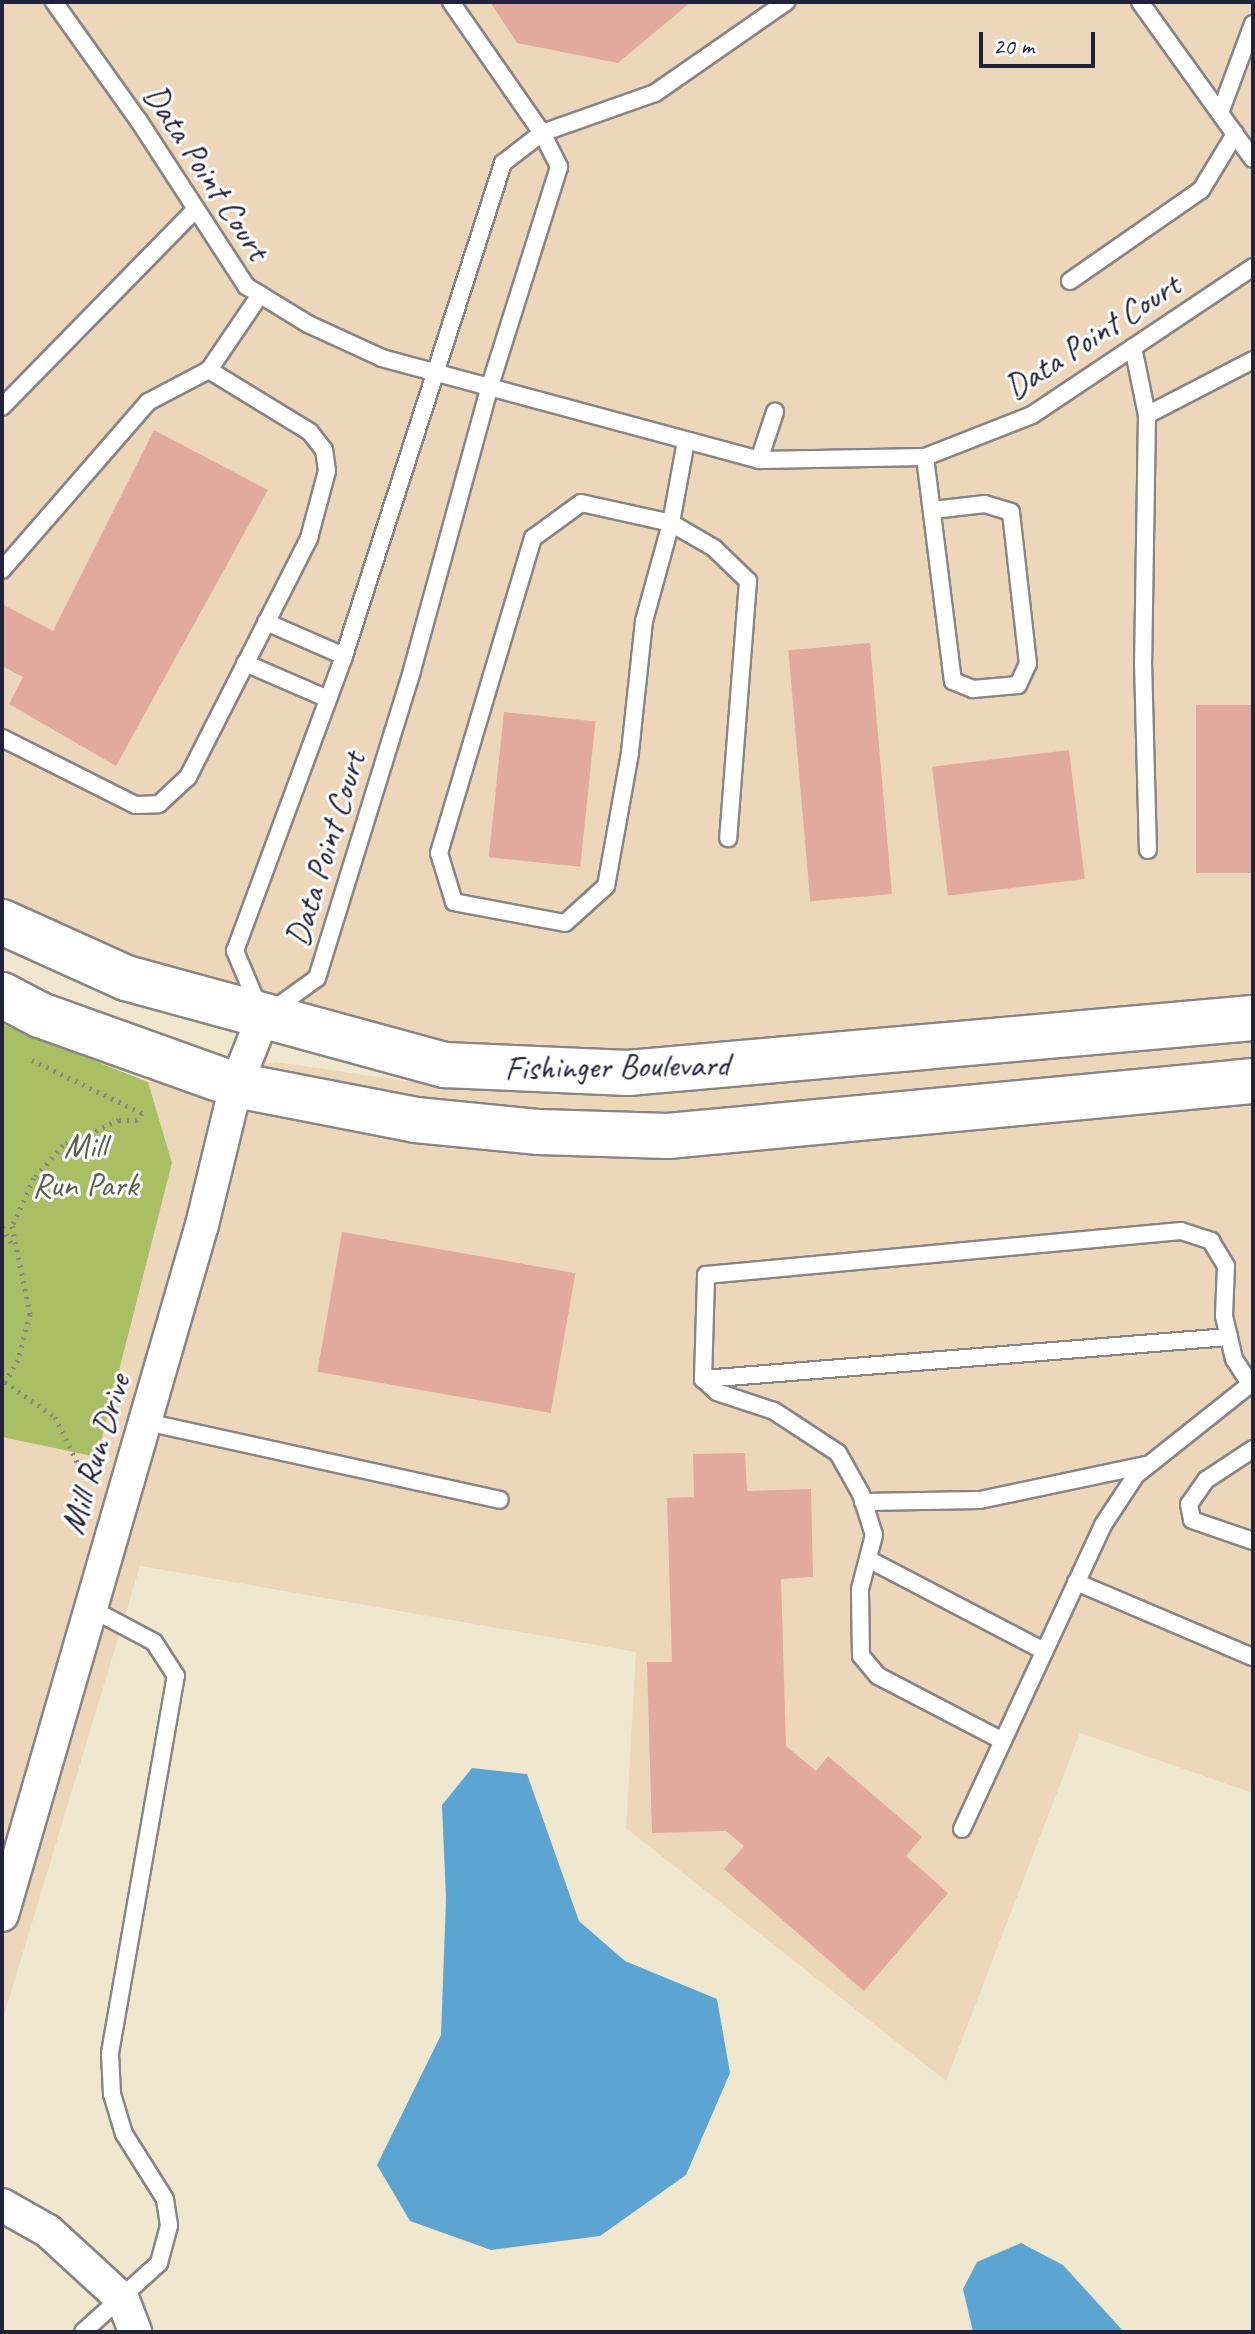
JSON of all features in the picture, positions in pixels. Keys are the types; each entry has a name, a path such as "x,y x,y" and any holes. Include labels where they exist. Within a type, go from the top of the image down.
{"main road":[{"name":"Fishinger Boulevard","path":"2,922 126,978 445,1065 628,1073 1253,1018"},
{"name":"Fishinger Boulevard","path":"2,995 40,1015 236,1085 416,1120 539,1132 668,1136 1253,1081"}],"street":[{"name":"Mill Run Drive","path":"2,1915 88,1607 146,1422 236,1085 263,1017"},
{"path":"2,2205 48,2231 123,2300 135,2332"}],"lane":[{"name":"Data Point Court","path":"54,2 246,286 308,324 431,375 759,460 925,457 1032,415 1253,267"},
{"path":"451,2 542,133 559,167 489,389"},
{"path":"431,375 503,163 542,133 655,93 786,2"},
{"path":"1140,2 1253,159"},
{"path":"1220,113 1253,24"},
{"path":"1070,281 1201,190 1235,134"},
{"path":"2,407 196,209"},
{"path":"2,570 148,402 209,370 260,295"},
{"path":"1133,347 1147,415 1143,662 1148,850"},
{"path":"1147,415 1253,360"},
{"path":"2,738 108,795 135,805 159,804 188,777 318,513 327,471 324,450 310,432 209,370"},
{"name":"Data Point Court","path":"431,375 344,656 235,951 263,1017 317,978 412,671 489,389"},
{"path":"759,460 775,412"},
{"path":"686,441 671,523 644,621 630,753 606,886 565,923 454,902 439,853 533,538 581,503 671,523 714,548 748,581 728,838"},
{"path":"925,457 953,681 973,689 1018,685 1028,664 1011,512 985,504 933,510"},
{"path":"266,622 344,656"},
{"path":"245,663 328,699"},
{"path":"962,1829 1003,1741 1076,1582 1103,1525 1149,1464 1252,1383 1234,1359 1229,1337 1226,1266 1211,1241 1181,1231 706,1275 703,1379 717,1392 774,1411 838,1453 863,1502 874,1535 860,1589 861,1656 878,1676 1003,1741"},
{"path":"703,1379 1229,1337"},
{"path":"146,1422 500,1500"},
{"path":"1253,1449 1206,1480 1189,1504 1192,1520 1253,1541"},
{"path":"863,1502 980,1500 1149,1464"},
{"path":"868,1559 1044,1651"},
{"path":"1076,1582 1253,1657"},
{"path":"83,2332 123,2300 159,2263 169,2225 165,2199 124,2134 112,2094 110,2053 176,1676 154,1642 88,1607"}],"path":[{"path":"12,1244 17,1212 45,1162 84,1133 119,1120 137,1120 142,1113 27,1057"},
{"path":"2,1227 12,1244 28,1289 30,1314 18,1360 4,1384 55,1417 86,1480"}],"shaded area":[{"path":"2,2 1253,2 1253,1793 1080,1733 946,2081 626,1828 636,1652 140,1566 2,2022 2,1437 97,1457 172,1163 148,1082 276,1062 447,1087 2,922"}],"green space":[{"name":"Mill Run Park","path":"2,1024 148,1082 172,1163 97,1457 2,1437"}],"water":[{"path":"472,1768 527,1774 579,1921 625,1961 717,1999 730,2073 686,2175 600,2236 491,2250 410,2221 377,2165 441,2035 446,1899 442,1805"},
{"path":"1021,2243 1063,2265 1124,2332 973,2332 963,2289 977,2262"}],"building":[{"path":"490,2 691,2 618,63 517,43"},
{"path":"154,430 268,490 116,766 9,704 23,677 2,666 2,604 53,631"},
{"path":"870,643 892,894 810,901 788,650"},
{"path":"1196,705 1253,705 1253,873 1196,873"},
{"path":"504,712 595,722 580,867 489,857"},
{"path":"1069,750 1085,879 948,896 932,767"},
{"path":"342,1232 575,1273 551,1413 317,1372"},
{"path":"745,1453 747,1491 811,1489 813,1577 781,1579 786,1746 816,1771 828,1756 922,1837 906,1856 948,1893 864,1991 724,1869 744,1846 726,1831 652,1833 647,1662 672,1662 667,1498 694,1497 693,1454"}]}
